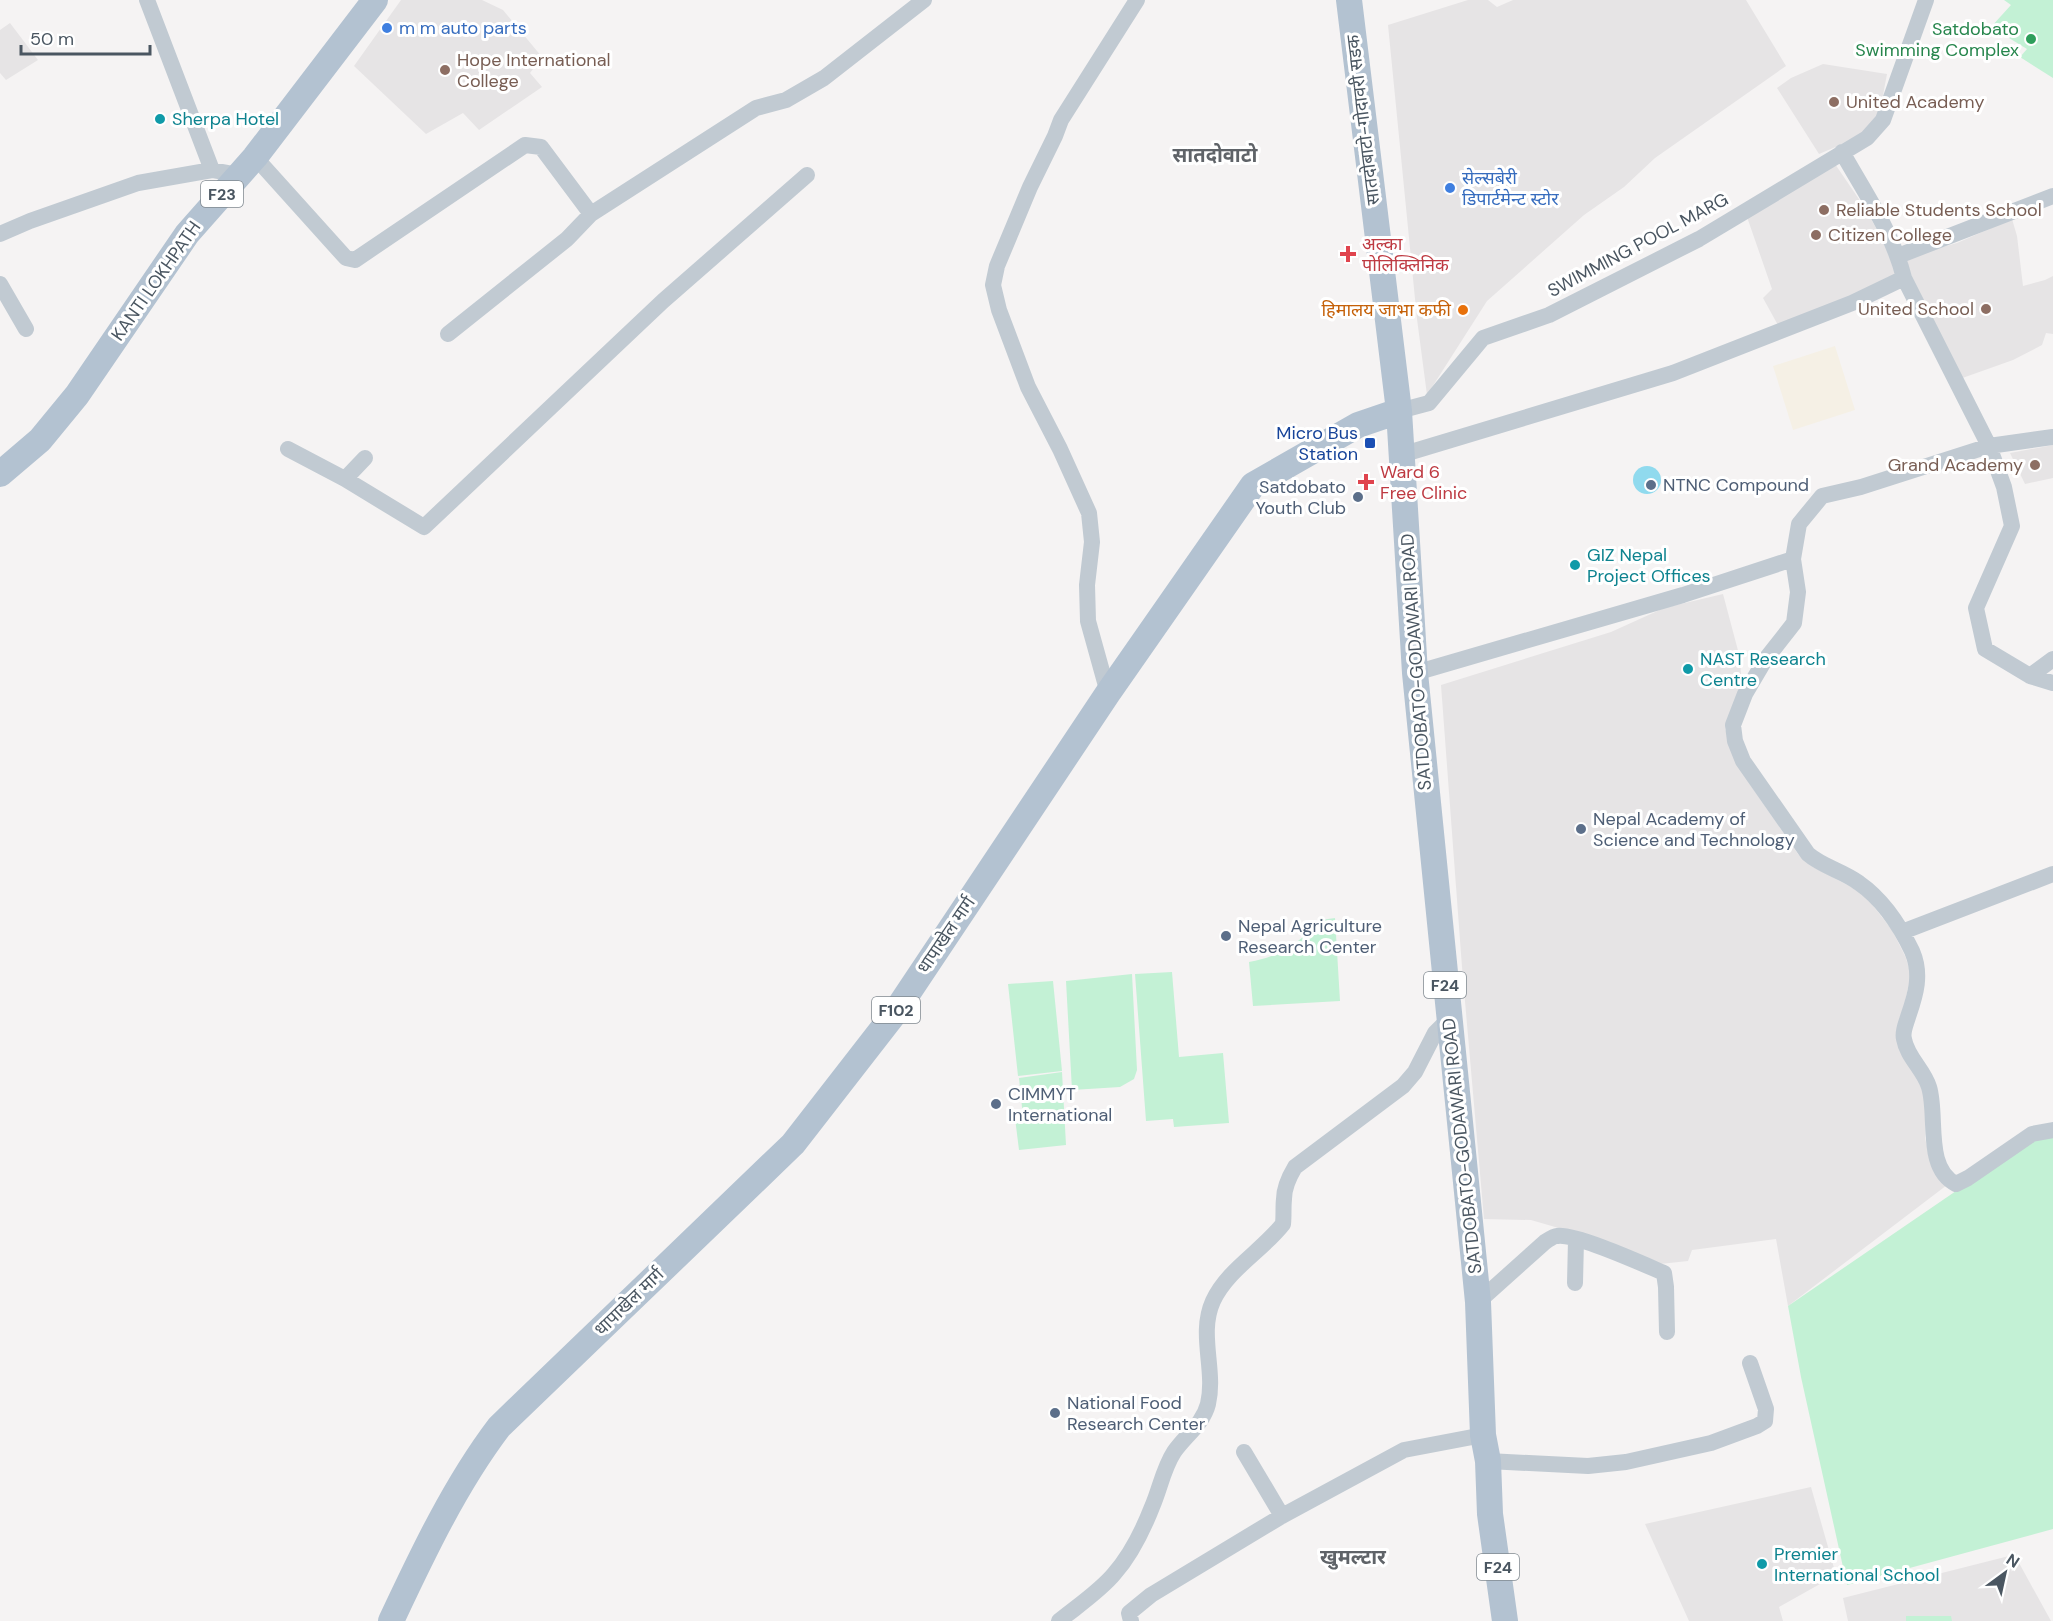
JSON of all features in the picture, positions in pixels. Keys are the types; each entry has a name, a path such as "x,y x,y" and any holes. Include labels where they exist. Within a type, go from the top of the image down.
{"main road":[{"name":"KANTI LOKHPATH","path":"0,474 40,440 76,395 187,234 247,166 375,0"},
{"name":"सातदोबाटो-गोदावरी सडक","path":"1349,0 1399,411 1401,455"},
{"name":"धापाखेल मार्ग","path":"391,1621 422,1557 482,1451 500,1427 793,1143 894,1014 1108,693 1252,485 1358,425 1399,411"},
{"name":"SATDOBATO-GODAWARI ROAD","path":"1401,455 1415,674 1478,1302 1483,1435 1488,1461 1490,1514 1505,1621"}],"street":[{"path":"147,0 212,170"},
{"path":"448,334 567,239 591,214 756,108 786,100 824,78 924,0"},
{"path":"1108,693 1088,621 1087,585 1092,542 1089,513 1028,387 999,310 993,285 997,266 1061,120 1137,0"},
{"name":"SWIMMING POOL MARG","path":"1399,411 1429,403 1483,338 1549,315 1699,239 1867,138 1883,120 1926,0"},
{"path":"0,216 6,231 138,183 247,166 346,258 355,260 525,145 541,147 591,214"},
{"path":"1842,152 1898,256 1904,278 1989,447 2004,487 2012,526 1976,608 1985,649 2030,676 2053,683"},
{"path":"288,449 345,479 424,527 663,301 807,176"},
{"path":"1898,256 2053,196"},
{"path":"1401,455 1673,373 1852,303 1904,278"},
{"path":"0,284 26,329"},
{"path":"2053,437 1989,447 1861,487 1822,496 1799,524 1793,560 1798,592 1794,623 1765,660 1745,694 1733,725 1735,741 1743,761 1808,854 1819,863 1860,883 1887,911 1913,953 1918,971 1918,988 1903,1037 1906,1047 1929,1087 1933,1105 1932,1136 1940,1168 1950,1181 1956,1184 1968,1178 2032,1134 2053,1130"},
{"path":"345,479 365,458"},
{"path":"1415,674 1793,560"},
{"path":"2030,676 2053,659"},
{"path":"1902,932 2053,874"},
{"path":"1059,1621 1113,1575 1127,1557 1152,1508 1164,1472 1174,1452 1202,1419 1210,1393 1206,1332 1212,1303 1228,1280 1283,1224 1283,1197 1288,1179 1295,1167 1403,1086 1415,1072 1435,1033 1448,1020"},
{"path":"1478,1302 1545,1242 1557,1236 1623,1255 1664,1273 1667,1332"},
{"path":"1575,1283 1576,1240"},
{"path":"1488,1461 1588,1466 1626,1462 1711,1443 1757,1426 1765,1421 1766,1409 1750,1364"},
{"path":"1131,1621 1129,1613 1151,1595 1282,1516 1404,1450 1483,1435"},
{"path":"1244,1452 1282,1516"}],"shaded area":[{"name":"Hope International College","path":"401,0 482,0 503,10 542,57 530,73 542,87 479,130 463,113 426,134 354,66"},
{"path":"1468,0 1488,0 1497,7 1513,0 1746,0 1786,66 1655,158 1624,187 1584,215 1487,301 1427,395 1417,319 1388,25"},
{"path":"10,23 38,60 6,80 0,73 0,30"},
{"name":"United Academy","path":"1823,64 1887,74 1879,116 1859,137 1819,154 1777,88 1791,78"},
{"name":"Citizen College","path":"1835,164 1865,208 1899,276 1779,327 1763,298 1772,289 1747,217"},
{"name":"United School","path":"2012,219 2017,236 2023,286 2053,276 2053,334 2046,333 2042,345 2013,360 1954,381 1925,328 1906,257 1957,243"},
{"name":"Grand Academy","path":"2053,445 2053,478 2025,484 2010,453"},
{"path":"1723,594 1740,658 1742,690 1725,729 1749,783 1798,854 1813,867 1857,890 1871,903 1892,930 1906,958 1911,975 1897,1036 1925,1089 1925,1138 1931,1163 1947,1185 1788,1306 1776,1239 1692,1250 1688,1261 1660,1264 1593,1238 1531,1220 1484,1219 1441,685 1611,632 1664,608"},
{"path":"1811,1487 1836,1575 1779,1607 1783,1621 1689,1621 1645,1524"},
{"path":"2013,1552 2051,1621 1848,1621 1843,1598 2009,1556"}],"green space":[{"name":"Satdobato Swimming Complex","path":"2004,0 2053,0 2053,78 2020,57 2027,49 1991,27 2011,5"},
{"path":"1335,918 1340,1001 1253,1006 1249,962 1280,952 1297,942 1321,920"},
{"path":"1172,972 1179,1057 1223,1053 1229,1123 1174,1127 1173,1119 1146,1121 1135,974"},
{"path":"1132,974 1137,1070 1134,1079 1120,1087 1072,1090 1066,981"},
{"path":"1053,981 1062,1071 1018,1076 1008,984"},
{"path":"1062,1072 1066,1145 1019,1150 1015,1118 1023,1117 1019,1078"},
{"path":"2053,1134 2053,1529 1847,1585 1801,1377 1788,1306 1956,1191 2028,1136"},
{"path":"1906,1616 1951,1616 1952,1621 1906,1621"}],"sand":[{"path":"1835,346 1855,410 1793,430 1773,366"}],"water":[{"path":"1647,466 1657,470 1661,480 1657,490 1647,494 1637,490 1633,480 1637,470"}],"place":[{"name":"m m auto parts","path":"387,28"},
{"name":"Satdobato Swimming Complex","path":"2031,39"},
{"name":"Hope International College","path":"445,70"},
{"name":"United Academy","path":"1834,102"},
{"name":"Sherpa Hotel","path":"160,119"},
{"name":"सेल्सबेरी डिपार्टमेन्ट स्टोर","path":"1450,188"},
{"name":"Reliable Students School","path":"1824,210"},
{"name":"Citizen College","path":"1816,235"},
{"name":"अल्का पोलिक्लिनिक","path":"1348,254"},
{"name":"United School","path":"1986,309"},
{"name":"हिमालय जाभा कफी","path":"1463,310"},
{"name":"Micro Bus Station","path":"1370,443"},
{"name":"Grand Academy","path":"2035,465"},
{"name":"Ward 6 Free Clinic","path":"1366,482"},
{"name":"NTNC Compound","path":"1651,485"},
{"name":"Satdobato Youth Club","path":"1358,497"},
{"name":"GIZ Nepal Project Offices","path":"1575,565"},
{"name":"NAST Research Centre","path":"1688,669"},
{"name":"Nepal Academy of Science and Technology","path":"1581,829"},
{"name":"Nepal Agriculture Research Center","path":"1226,936"},
{"name":"CIMMYT International","path":"996,1104"},
{"name":"National Food Research Center","path":"1055,1413"},
{"name":"Premier International School","path":"1762,1564"}],"district":[{"name":"सातदोवाटो","path":"1215,155"},
{"name":"खुमल्टार","path":"1353,1557"}]}
